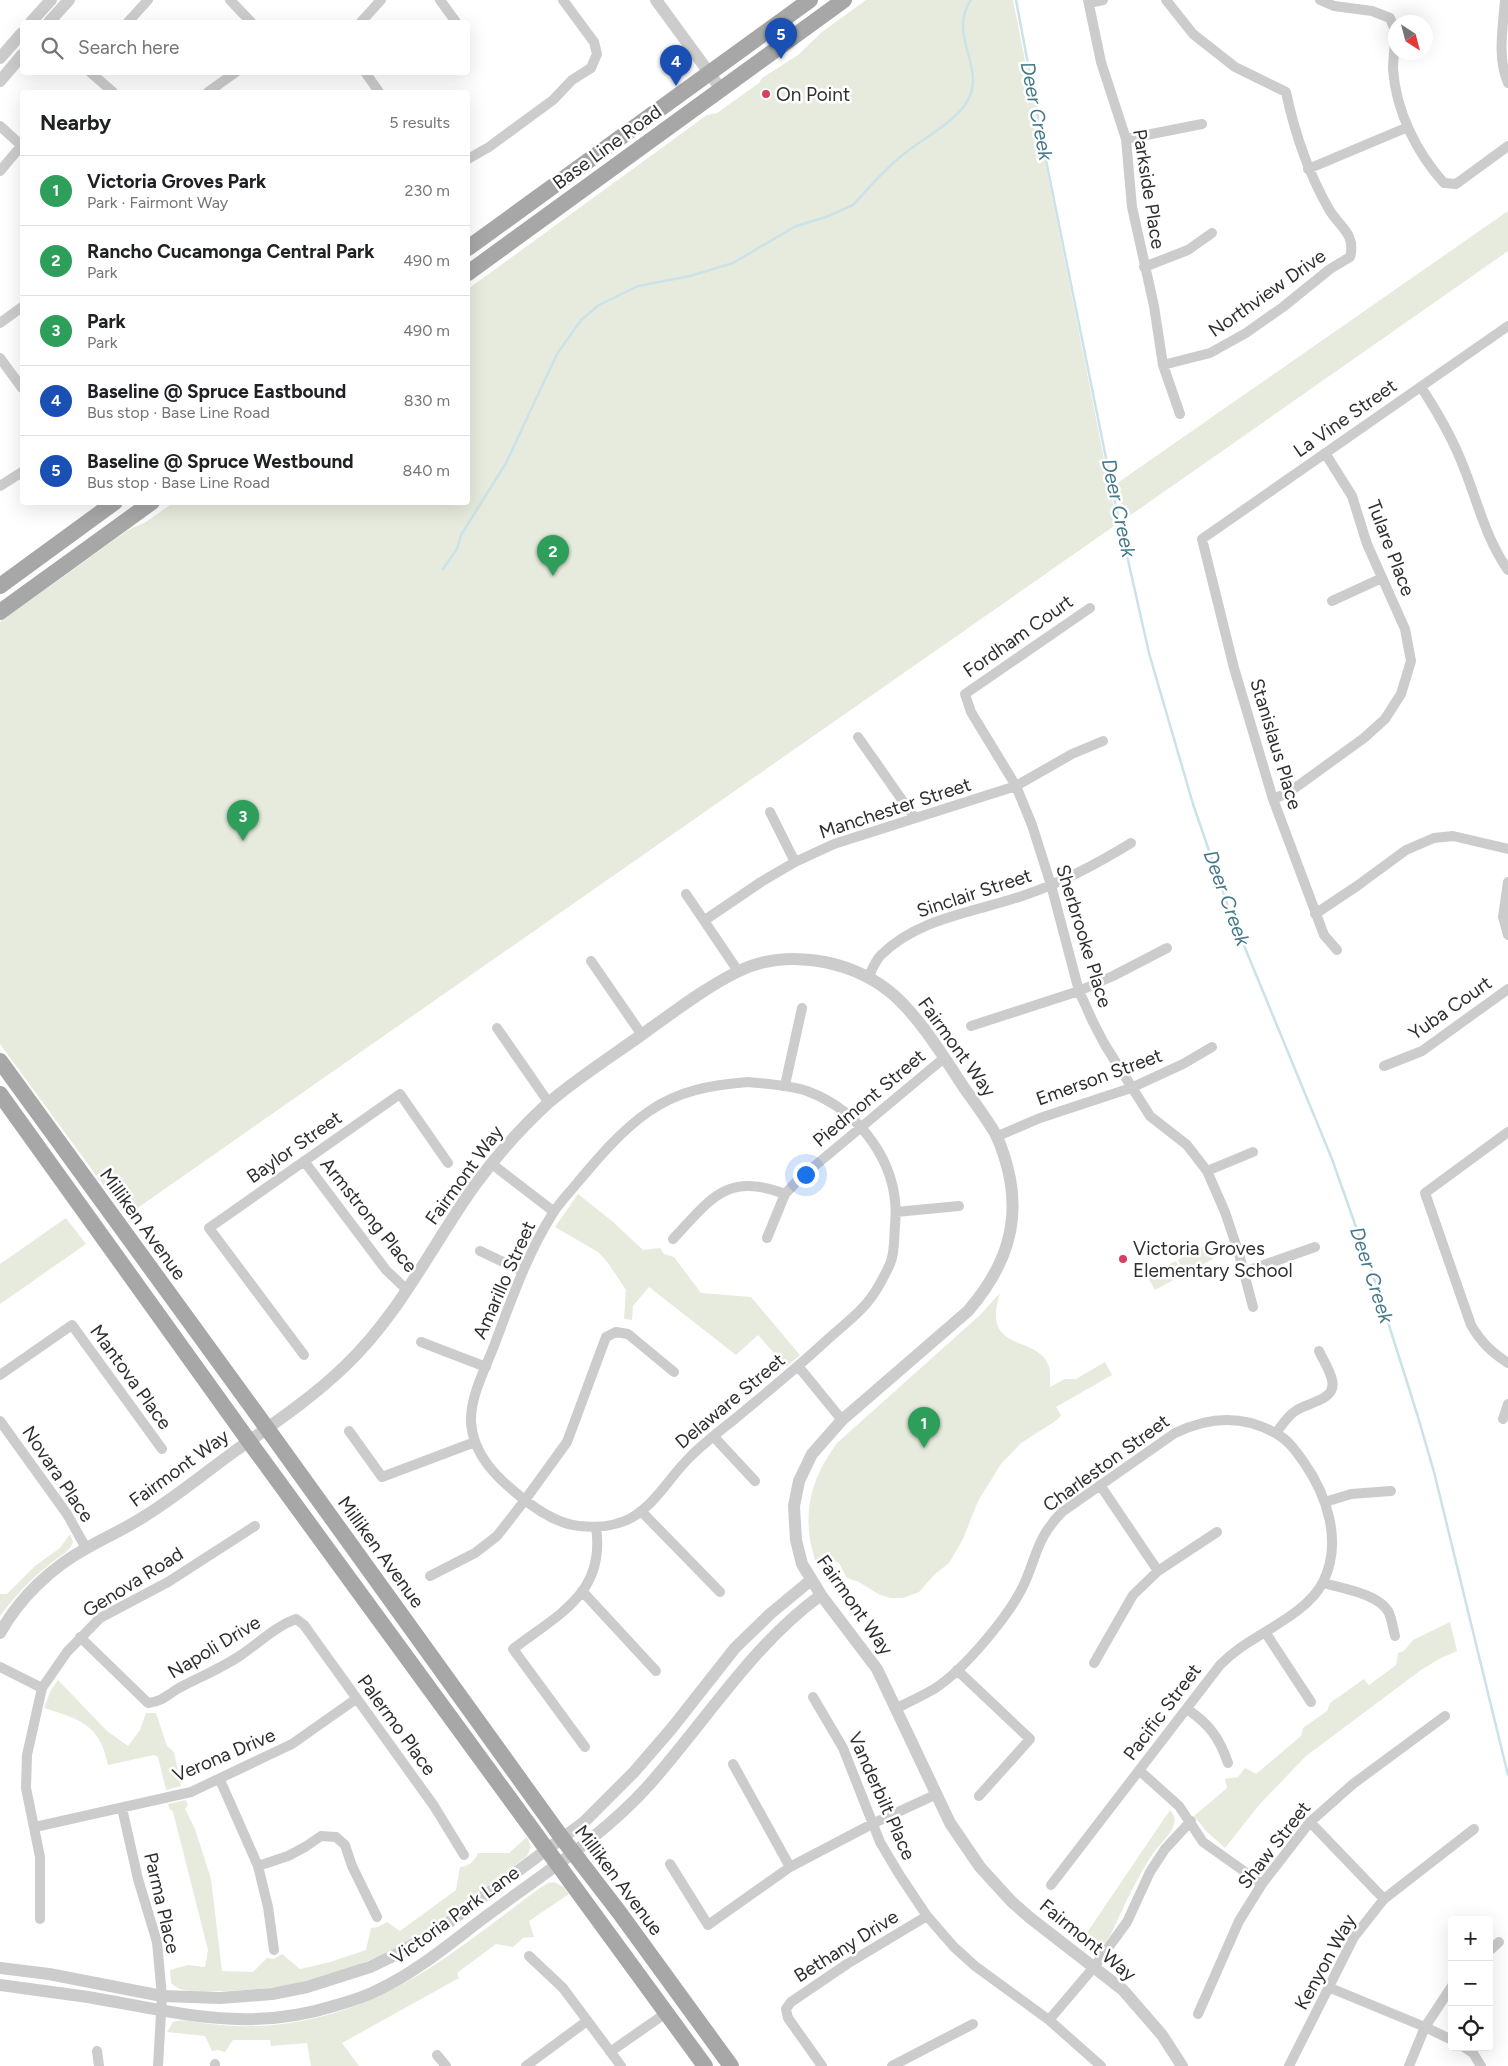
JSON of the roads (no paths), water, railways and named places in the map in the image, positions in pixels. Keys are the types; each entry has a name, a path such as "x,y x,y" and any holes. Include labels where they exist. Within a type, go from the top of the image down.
{"main road":[{"name":"Base Line Road","path":"470,247 810,0"},
{"name":"Base Line Road","path":"470,272 844,0"},
{"path":"0,586 111,505"},
{"path":"0,612 148,505"},
{"name":"Milliken Avenue","path":"0,1061 562,1838 731,2066"},
{"name":"Milliken Avenue","path":"0,1094 545,1850 704,2066"}],"street":[{"path":"33,20 51,0"},
{"path":"52,20 69,0"},
{"path":"130,20 148,0"},
{"path":"230,0 249,20"},
{"path":"363,20 381,0"},
{"path":"440,0 455,20"},
{"path":"470,158 489,147 553,100 572,80 590,68 597,54 594,42 563,0"},
{"path":"656,0 721,89"},
{"path":"1089,2 1103,0"},
{"path":"1166,0 1193,34 1235,67 1286,92 1298,143 1308,169 1408,127"},
{"path":"1320,0 1334,6 1372,11 1388,17"},
{"path":"1505,0 1502,70 1508,83"},
{"name":"Parkside Place","path":"1089,2 1101,62 1126,140 1132,207 1154,306 1163,365 1180,414"},
{"path":"0,58 20,35"},
{"path":"0,81 20,57"},
{"path":"1395,60 1394,75 1397,98 1408,127 1429,166 1444,183 1456,184 1508,146"},
{"path":"93,75 111,90"},
{"path":"211,90 232,75"},
{"path":"367,75 378,90"},
{"path":"1126,140 1202,124"},
{"path":"0,126 20,144"},
{"path":"0,171 20,148"},
{"name":"Northview Drive","path":"1163,365 1210,354 1246,333 1284,307 1330,269 1350,257 1353,247 1351,238 1331,212 1308,169"},
{"path":"1144,266 1188,250 1212,233"},
{"path":"0,322 20,308"},
{"name":"La Vine Street","path":"1202,540 1508,326"},
{"path":"0,358 20,385"},
{"path":"1421,387 1441,417 1452,439 1484,528 1508,570"},
{"name":"Tulare Place","path":"1273,799 1288,793 1364,738 1385,719 1401,694 1410,661 1405,629 1367,544 1352,496 1325,453"},
{"path":"0,486 20,473"},
{"name":"Stanislaus Place","path":"1202,540 1234,668 1273,799 1315,914 1324,935 1337,950"},
{"path":"1332,601 1382,578"},
{"name":"Fordham Court","path":"965,694 1090,608"},
{"name":"Sherbrooke Place","path":"965,694 971,712 984,730 1016,786 1032,825 1051,885 1079,990 1101,1037 1150,1116 1187,1145 1207,1171 1225,1212 1253,1307"},
{"path":"858,737 914,817"},
{"name":"Manchester Street","path":"705,920 761,882 795,862 834,844 1016,786 1072,754 1103,741"},
{"path":"770,812 795,862"},
{"path":"1315,914 1406,850 1434,838 1454,836 1508,849"},
{"name":"Sinclair Street","path":"868,978 880,956 907,934 945,919 1025,895 1051,885 1102,861 1131,844"},
{"path":"1508,882 1502,917 1508,935"},
{"path":"686,894 738,971"},
{"path":"971,1026 1079,990 1113,976 1167,948"},
{"name":"Fairmont Way","path":"0,1633 7,1620 27,1595 52,1571 86,1548 119,1532 151,1513 267,1428 344,1368 371,1339 407,1290 475,1185 515,1136 549,1103 697,996 738,971 774,960 806,960 839,965 868,978 889,991 907,1008 998,1136 1009,1173 1012,1194 1012,1216 1009,1241 994,1276 968,1311 842,1420 812,1454 799,1481 794,1506 796,1540 802,1564 821,1595 877,1669 950,1823 980,1867 1011,1901 1123,1990 1162,2035 1182,2066"},
{"path":"591,961 642,1035"},
{"name":"Yuba Court","path":"1384,1066 1422,1051 1508,989"},
{"path":"785,1085 802,1008"},
{"path":"497,1028 549,1103"},
{"name":"Emerson Street","path":"998,1136 1040,1118 1131,1088 1183,1064 1212,1047"},
{"name":"Piedmont Street","path":"767,1238 785,1194 799,1179 944,1058"},
{"name":"Amarillo Street","path":"525,1500 503,1482 486,1463 475,1442 471,1421 475,1397 522,1271 553,1211 602,1154 648,1112 669,1099 690,1090 712,1085 748,1082 785,1085 827,1101 846,1112 861,1127"},
{"name":"Baylor Street","path":"304,1355 209,1228 400,1094 448,1163"},
{"name":"Delaware Street","path":"525,1500 556,1520 574,1526 596,1527 630,1519 659,1493 675,1472 868,1303 891,1262 896,1212 894,1188 888,1169 873,1142 861,1127"},
{"path":"1508,1132 1425,1193 1471,1325 1479,1340 1490,1352 1508,1363"},
{"path":"1207,1171 1253,1152"},
{"name":"Armstrong Place","path":"304,1161 386,1270 407,1290"},
{"path":"492,1164 553,1211"},
{"path":"674,1240 719,1193 749,1185 768,1188 785,1194"},
{"path":"896,1212 959,1206"},
{"path":"1244,1272 1315,1247"},
{"path":"480,1252 522,1271"},
{"name":"Mantova Place","path":"0,1375 72,1325 162,1449"},
{"path":"430,1576 475,1554 497,1536 525,1500 567,1442 606,1337 616,1332 628,1334 674,1372"},
{"path":"421,1342 486,1367"},
{"path":"1319,1351 1332,1377 1332,1389 1322,1400 1296,1410 1276,1433 1286,1440 1306,1466 1325,1502 1331,1526 1332,1542 1323,1583 1366,1596 1382,1604 1388,1613 1395,1636"},
{"path":"798,1366 842,1420"},
{"path":"1503,1419 1508,1404"},
{"name":"Charleston Street","path":"897,1708 935,1688 957,1670 995,1627 1025,1582 1040,1540 1047,1527 1062,1512 1175,1433 1194,1424 1224,1419 1248,1422 1276,1433"},
{"name":"Novara Place","path":"0,1421 67,1514 86,1548"},
{"path":"350,1431 382,1477 475,1442"},
{"path":"714,1437 755,1481"},
{"path":"1100,1485 1158,1572"},
{"path":"1325,1502 1351,1494 1391,1491"},
{"path":"641,1511 720,1592"},
{"name":"Genova Road","path":"40,1919 40,1857 26,1788 27,1755 42,1688 67,1652 100,1618 168,1582 255,1526"},
{"path":"585,1747 512,1649 571,1607 589,1582 599,1545 596,1527"},
{"path":"1094,1663 1133,1594 1158,1572 1217,1532"},
{"name":"Victoria Park Lane","path":"0,1968 49,1974 162,1996 220,1998 272,1994 307,1987 370,1966 397,1954 437,1931 584,1822 634,1772 672,1728 735,1648 770,1614 811,1580"},
{"name":"Pacific Street","path":"1051,1885 1140,1772 1202,1686 1220,1665 1240,1648 1301,1606 1323,1583"},
{"path":"582,1591 656,1671"},
{"name":"Victoria Park Lane","path":"0,1985 88,1998 161,2012 216,2019 255,2020 302,2015 376,1992 422,1965 601,1830 648,1786 746,1665 781,1628 821,1595"},
{"name":"Napoli Drive","path":"80,1637 148,1703 159,1702 176,1690 239,1657 270,1636 282,1624 296,1619"},
{"name":"Palermo Place","path":"296,1619 304,1625 434,1806 464,1855"},
{"path":"1265,1632 1312,1702"},
{"path":"0,1667 42,1688"},
{"path":"957,1670 1030,1740 979,1796"},
{"name":"Vanderbilt Place","path":"813,1697 842,1748 874,1823 880,1842 927,1916 954,1947 975,1966 1049,2020 1101,2066"},
{"name":"Verona Drive","path":"35,1827 192,1792 292,1744 356,1699"},
{"path":"1187,1709 1204,1721 1213,1731 1223,1747 1228,1762"},
{"name":"Shaw Street","path":"1198,2014 1239,1921 1262,1884 1310,1822 1354,1784 1445,1716"},
{"path":"733,1764 790,1867"},
{"path":"1140,1772 1173,1800 1203,1842 1262,1884"},
{"path":"220,1780 258,1866 268,1907 274,1950"},
{"path":"670,1864 708,1925 790,1867 874,1823 937,1794"},
{"name":"Parma Place","path":"122,1808 138,1879 157,1942 162,1996 158,2066"},
{"path":"1049,2020 1094,1967 1127,1922 1155,1864 1165,1849 1190,1822"},
{"path":"1310,1822 1384,1899"},
{"name":"Kenyon Way","path":"1289,2066 1354,1937 1384,1899 1474,1829"},
{"path":"258,1866 288,1856 305,1848 322,1836 336,1837 345,1845 352,1866 377,1917"},
{"name":"Bethany Drive","path":"822,2066 794,2027 786,2010 791,2002 847,1964 927,1916"},
{"path":"1493,1948 1500,1942"},
{"path":"529,1956 563,1988 621,2066"},
{"path":"1328,1986 1448,2038"},
{"path":"1409,2066 1425,2027 1448,1992"},
{"path":"610,2052 666,2013"},
{"path":"526,2066 587,2021"},
{"path":"892,2066 973,2024"},
{"path":"98,2051 100,2066"},
{"path":"1470,2051 1481,2066"},
{"path":"437,2056 446,2066"}],"waterway":[{"path":"443,569 457,549 461,535 506,463 557,354 581,320 599,305 638,286 690,276 733,263 796,226 826,217 853,205 893,163 948,122 965,105 973,84 963,25 965,12 971,0"},
{"name":"Deer Creek","path":"1016,0 1114,498 1149,653 1193,804 1229,909 1332,1159 1376,1284 1434,1472 1508,1775"}],"place":[{"name":"Baseline @ Spruce Westbound","path":"781,59"},
{"name":"Baseline @ Spruce Eastbound","path":"676,86"},
{"name":"On Point","path":"766,94"},
{"name":"Rancho Cucamonga Central Park","path":"553,576"},
{"name":"Park","path":"243,841"},
{"name":"Victoria Groves Elementary School","path":"1123,1259"},
{"name":"Victoria Groves Park","path":"924,1448"}]}
